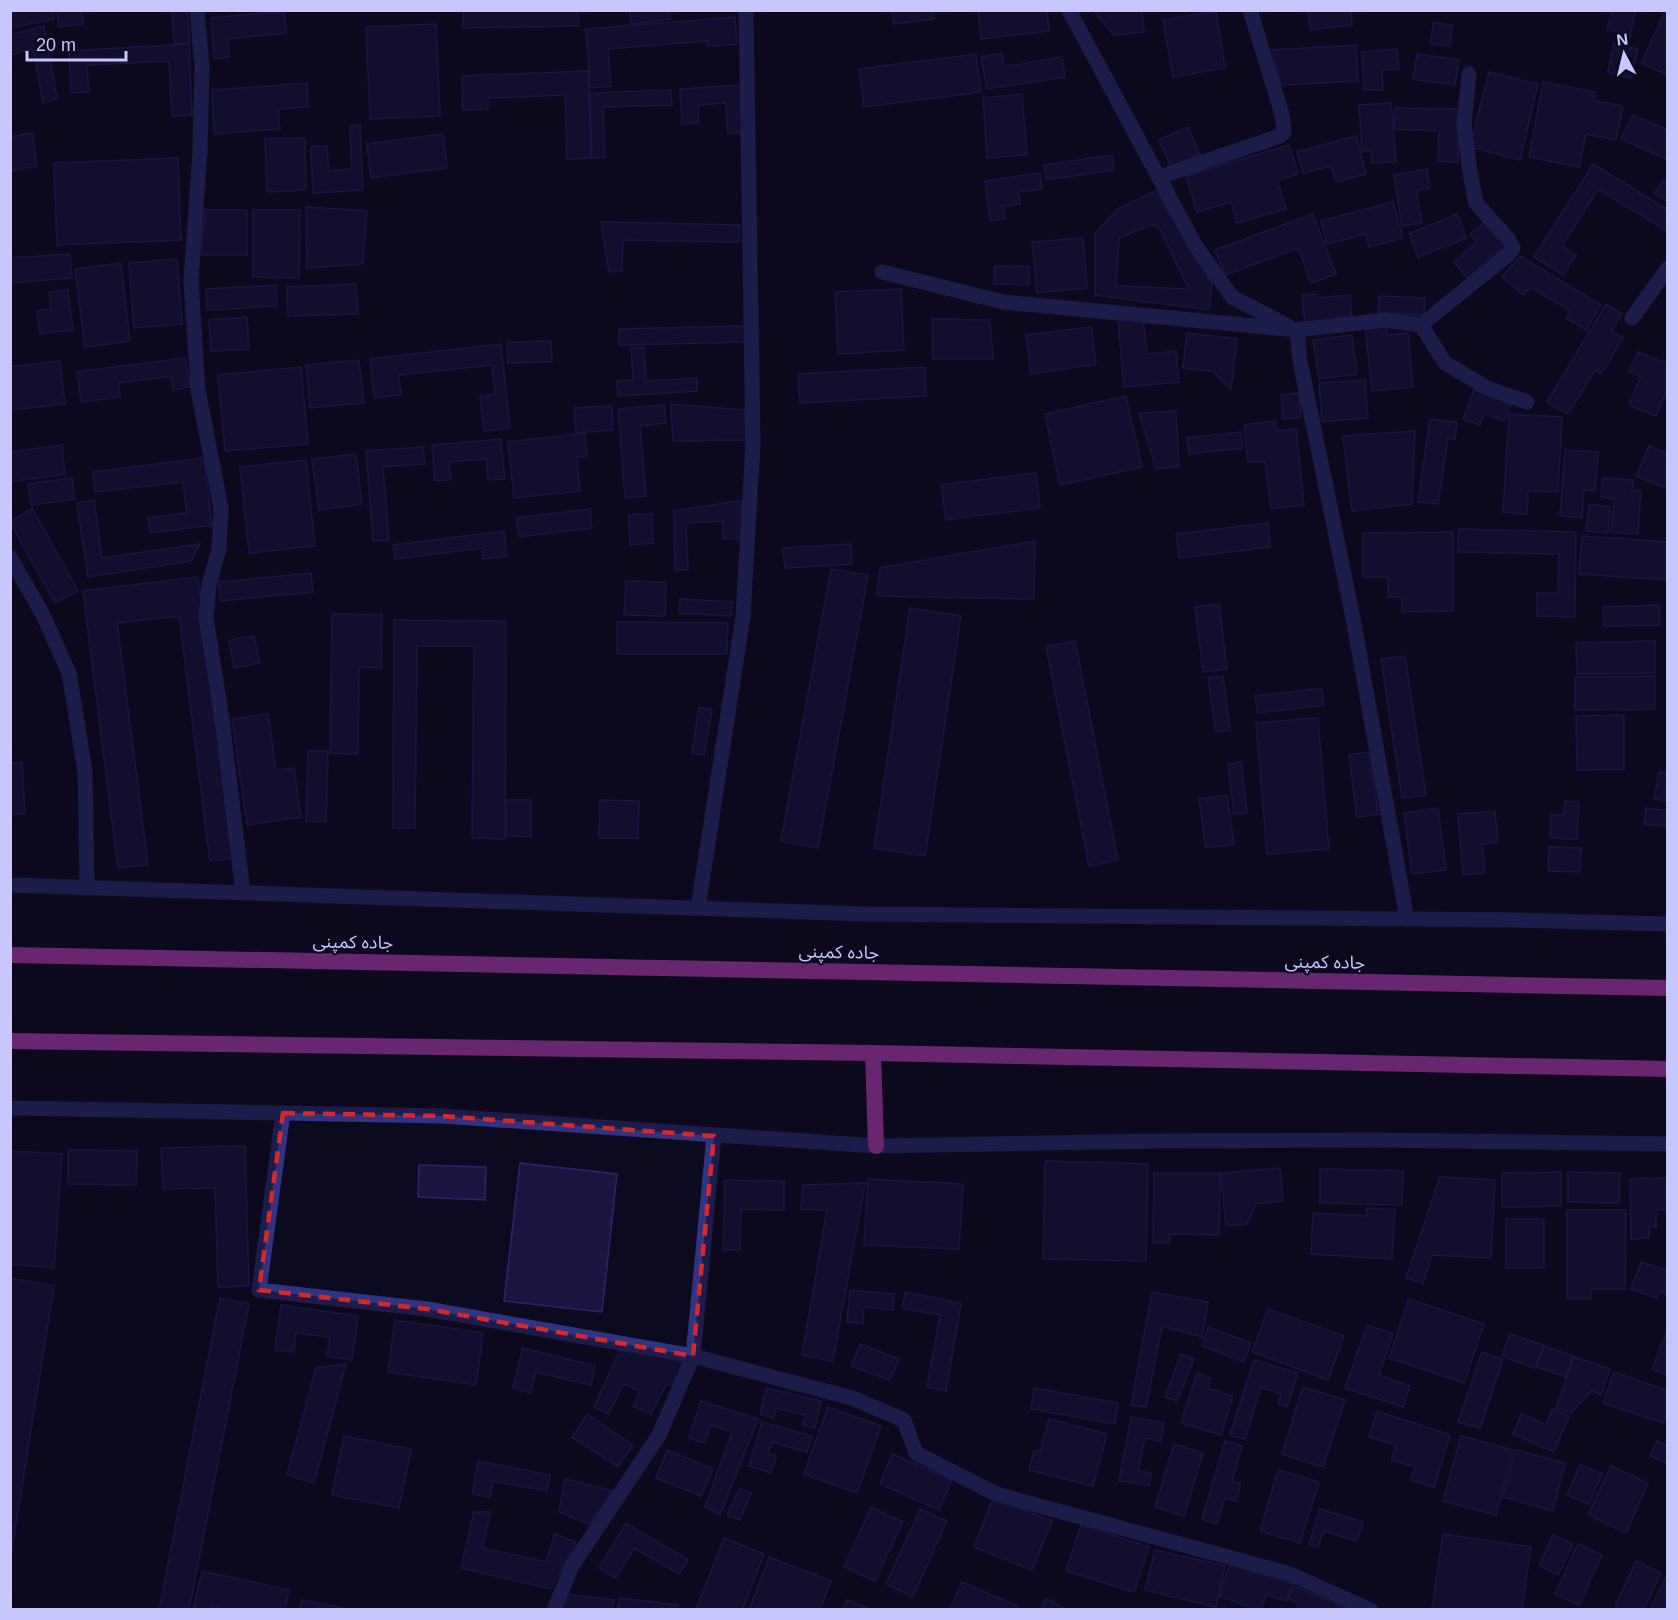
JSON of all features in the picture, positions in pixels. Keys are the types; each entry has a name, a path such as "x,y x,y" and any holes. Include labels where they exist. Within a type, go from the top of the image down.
{"highway":[{"name":"جاده کمپنی","path":"10,955 1668,988"},
{"path":"10,1041 873,1053 1668,1069"},
{"path":"873,1053 876,1146"}],"street":[{"path":"197,10 202,68 200,150 191,281 198,390 221,508 219,549 209,585 206,617 222,719 243,893"},
{"path":"698,908 742,616 752,455 746,10"},
{"path":"1069,10 1195,245 1232,297 1297,330"},
{"path":"1159,177 1280,136 1284,132 1282,114 1250,10"},
{"path":"882,272 1003,302 1297,330 1385,320 1421,325 1509,254 1513,248 1509,240 1476,203 1464,124 1469,74"},
{"path":"1632,318 1668,268"},
{"path":"1421,325 1445,363 1487,388 1527,402"},
{"path":"1297,330 1300,361 1353,618 1407,919"},
{"path":"10,557 42,613 69,673 85,771 87,888"},
{"path":"10,885 867,914 1668,924"},
{"path":"10,1108 442,1116 876,1146 1372,1140 1668,1144"},
{"path":"283,1113 258,1290 427,1309 693,1356 852,1398 904,1420 916,1453 996,1494 1290,1574 1371,1610"},
{"path":"554,1610 572,1566 658,1434 693,1356 714,1136"}],"highlighted area":[{"path":"283,1113 442,1116 714,1136 693,1356 427,1309 259,1290"}],"building":[{"path":"53,10 54,19 10,28 10,12"},
{"path":"57,10 82,10 83,24 59,27"},
{"path":"172,10 187,10 190,43 174,44"},
{"path":"463,10 578,10 579,26 463,28"},
{"path":"629,10 669,10 670,19 631,24"},
{"path":"892,10 933,10 934,19 894,24"},
{"path":"978,10 1047,10 1049,31 981,39"},
{"path":"1142,10 1144,32 1114,35 1094,11"},
{"path":"1308,10 1351,10 1352,25 1310,30"},
{"path":"1612,10 1636,10 1630,36 1607,30"},
{"path":"1668,10 1668,75 1641,63"},
{"path":"284,11 286,33 228,39 229,57 214,59 211,18"},
{"path":"1216,11 1225,68 1173,77 1163,20"},
{"path":"735,17 737,44 707,46 707,41 608,49 611,86 590,88 586,29"},
{"path":"1433,23 1452,25 1450,46 1431,44"},
{"path":"436,24 440,116 370,119 366,27"},
{"path":"44,26 57,98 43,103 33,49 10,55 10,35"},
{"path":"1614,43 1638,49 1631,78 1608,72"},
{"path":"189,44 192,115 172,116 169,61 87,65 89,92 71,93 69,51"},
{"path":"1356,45 1358,81 1281,85 1272,50"},
{"path":"1397,49 1399,69 1382,70 1383,90 1364,90 1362,52"},
{"path":"1002,53 1004,67 1062,57 1065,77 987,89 981,57"},
{"path":"976,54 981,92 864,107 859,69"},
{"path":"1417,54 1459,60 1455,85 1413,79"},
{"path":"588,71 591,158 567,159 565,95 488,98 488,109 463,110 462,76"},
{"path":"1489,72 1538,84 1520,160 1470,147"},
{"path":"1543,82 1595,92 1593,100 1623,106 1616,140 1586,134 1579,167 1529,157"},
{"path":"307,83 308,107 278,109 280,129 214,134 212,90"},
{"path":"743,85 746,132 728,134 726,103 698,105 699,123 682,124 680,89"},
{"path":"671,90 672,105 603,107 605,157 592,158 590,93"},
{"path":"1022,94 1027,155 987,158 983,98"},
{"path":"1391,103 1396,162 1372,163 1371,151 1362,152 1359,105"},
{"path":"1395,108 1459,109 1458,162 1438,161 1439,131 1394,129"},
{"path":"1633,115 1668,130 1668,160 1621,139"},
{"path":"360,125 363,190 313,193 311,147 327,146 329,171 352,169 350,126"},
{"path":"1188,127 1200,154 1171,167 1159,140"},
{"path":"32,133 37,166 10,171 10,137"},
{"path":"443,134 447,168 371,178 367,144"},
{"path":"1356,136 1366,174 1336,182 1331,166 1303,173 1297,152"},
{"path":"305,138 306,190 267,192 265,139"},
{"path":"1289,145 1298,174 1277,180 1286,209 1237,223 1231,202 1197,212 1186,176"},
{"path":"1112,155 1114,170 1046,180 1044,165"},
{"path":"178,158 181,240 57,245 54,163"},
{"path":"1593,164 1668,210 1668,232 1598,189 1562,246 1576,255 1563,275 1534,257"},
{"path":"1427,169 1430,188 1416,191 1422,223 1402,226 1394,175"},
{"path":"1040,173 1042,189 1018,192 1020,204 1003,206 1005,219 990,221 985,181"},
{"path":"1663,181 1668,184 1668,202 1654,193"},
{"path":"1156,191 1212,283 1209,310 1095,295 1095,234 1117,209","holes":["1151,225 1159,228 1189,289 1116,286 1119,238"]},
{"path":"1393,202 1403,238 1369,247 1366,234 1327,244 1321,221"},
{"path":"306,207 367,211 363,264 307,268"},
{"path":"205,210 247,210 247,255 201,255"},
{"path":"253,210 300,210 299,278 253,277"},
{"path":"1313,214 1336,274 1311,283 1298,248 1225,275 1215,250"},
{"path":"1457,214 1467,238 1418,257 1409,234"},
{"path":"1486,221 1507,245 1468,279 1454,262 1477,242 1470,234"},
{"path":"601,222 740,225 739,242 623,240 622,271 609,272"},
{"path":"1083,238 1087,288 1037,293 1032,242"},
{"path":"70,254 72,278 10,283 10,258"},
{"path":"1520,256 1601,305 1586,330 1566,318 1571,311 1530,287 1523,295 1502,277"},
{"path":"177,259 182,324 134,328 129,263"},
{"path":"121,263 130,341 85,347 75,269"},
{"path":"995,266 1029,267 1029,285 994,284"},
{"path":"356,284 358,314 288,316 287,287"},
{"path":"276,285 277,306 207,310 206,289"},
{"path":"901,289 904,350 838,354 835,292"},
{"path":"68,290 73,330 40,334 37,311 51,309 49,292"},
{"path":"1316,294 1316,298 1350,295 1352,320 1305,325 1302,295"},
{"path":"1379,296 1425,298 1424,315 1378,313"},
{"path":"1606,304 1622,314 1611,331 1623,338 1601,374 1595,370 1568,414 1547,402"},
{"path":"247,317 249,349 211,351 209,320"},
{"path":"1143,317 1147,354 1176,351 1179,382 1124,387 1118,319"},
{"path":"932,319 990,320 993,359 933,359"},
{"path":"1386,324 1387,335 1408,333 1413,387 1372,391 1365,326"},
{"path":"746,326 746,342 619,345 619,329"},
{"path":"1091,327 1096,364 1031,374 1026,335"},
{"path":"1187,333 1237,339 1231,389 1212,371 1183,368"},
{"path":"1352,335 1357,374 1319,379 1313,340"},
{"path":"551,341 552,362 508,363 507,342"},
{"path":"501,344 510,428 484,431 480,396 495,394 492,365 399,375 401,395 374,398 370,359"},
{"path":"644,347 646,381 697,378 697,391 618,396 617,381 633,380 631,348"},
{"path":"1638,352 1668,364 1668,388 1656,416 1629,405 1641,377 1629,372"},
{"path":"185,358 190,387 173,390 171,376 119,383 120,397 81,402 77,372"},
{"path":"359,360 364,403 310,408 306,365"},
{"path":"60,361 65,404 10,410 10,367"},
{"path":"301,367 308,444 225,451 218,375"},
{"path":"925,367 926,396 800,403 798,374"},
{"path":"1365,380 1368,418 1322,422 1319,383"},
{"path":"1474,390 1511,403 1504,421 1484,413 1480,425 1463,419"},
{"path":"1299,393 1301,417 1283,419 1281,395"},
{"path":"1126,396 1142,467 1060,485 1045,414"},
{"path":"671,404 745,410 746,440 673,441"},
{"path":"664,405 666,423 640,426 646,496 625,498 618,409"},
{"path":"612,406 613,430 576,433 574,408"},
{"path":"1176,411 1179,467 1156,469 1139,413"},
{"path":"1509,414 1562,417 1558,492 1528,491 1527,514 1503,512"},
{"path":"1430,419 1457,422 1455,439 1448,438 1438,504 1418,502"},
{"path":"1275,421 1276,431 1296,429 1304,505 1271,509 1265,461 1248,462 1244,425"},
{"path":"1415,431 1412,504 1352,511 1343,436"},
{"path":"1241,432 1243,448 1189,454 1187,438"},
{"path":"585,433 587,456 577,457 580,491 514,498 508,442"},
{"path":"501,439 505,479 488,480 487,459 449,462 451,480 435,481 432,445"},
{"path":"62,445 65,474 10,482 10,452"},
{"path":"1649,446 1668,454 1668,489 1636,476"},
{"path":"423,447 425,464 383,467 389,540 373,541 366,451"},
{"path":"1565,450 1598,452 1595,491 1584,490 1582,518 1560,516"},
{"path":"356,454 362,504 319,510 312,459"},
{"path":"204,458 212,525 150,533 148,518 187,513 183,482 95,492 93,472"},
{"path":"306,460 315,546 249,553 240,467"},
{"path":"1036,473 1040,508 946,520 941,485"},
{"path":"72,478 75,499 31,505 28,484"},
{"path":"1603,478 1633,480 1632,491 1641,491 1638,534 1611,532 1614,499 1601,497"},
{"path":"94,500 102,558 200,544 191,561 88,577 77,503"},
{"path":"745,500 743,538 723,539 723,521 686,523 688,570 675,570 674,511"},
{"path":"1589,505 1610,506 1608,533 1586,531"},
{"path":"32,508 78,591 55,603 10,522"},
{"path":"590,509 592,528 519,537 516,518"},
{"path":"652,514 653,543 630,545 629,515"},
{"path":"1268,523 1270,547 1179,558 1176,534"},
{"path":"1458,529 1576,532 1575,617 1537,616 1537,593 1558,593 1559,554 1458,552"},
{"path":"504,531 507,556 483,559 482,548 395,559 393,545"},
{"path":"1453,532 1453,611 1402,612 1402,597 1388,597 1388,577 1363,577 1363,533"},
{"path":"1582,536 1668,542 1668,580 1579,574"},
{"path":"1035,541 1034,599 877,596 880,568"},
{"path":"851,544 852,564 785,568 783,548"},
{"path":"831,569 868,575 818,848 781,841"},
{"path":"311,573 313,592 220,601 219,582"},
{"path":"198,577 234,858 210,861 179,616 117,623 148,865 118,868 83,591"},
{"path":"626,581 666,582 665,616 624,615"},
{"path":"680,599 733,602 731,616 679,613"},
{"path":"1219,604 1227,669 1203,672 1195,607"},
{"path":"1659,605 1660,625 1604,626 1603,607"},
{"path":"910,608 961,616 925,856 874,848"},
{"path":"332,614 382,615 381,668 359,667 358,754 330,753"},
{"path":"394,620 506,621 505,839 472,838 474,646 417,646 415,828 393,828"},
{"path":"617,622 728,623 727,654 617,654"},
{"path":"254,636 260,663 234,668 229,640"},
{"path":"1075,641 1118,860 1089,866 1046,646"},
{"path":"1655,641 1655,673 1577,674 1576,643"},
{"path":"1405,656 1426,795 1402,798 1381,659"},
{"path":"1223,676 1230,730 1216,732 1208,678"},
{"path":"1655,676 1655,709 1575,710 1575,677"},
{"path":"1322,688 1324,705 1258,713 1255,696"},
{"path":"699,707 712,709 704,755 692,753"},
{"path":"268,714 276,770 294,768 301,817 247,825 232,719"},
{"path":"1624,715 1624,769 1577,770 1576,716"},
{"path":"1318,718 1329,849 1267,854 1256,723"},
{"path":"308,751 328,751 326,822 306,821"},
{"path":"1370,752 1378,814 1357,817 1349,755"},
{"path":"22,762 25,813 10,814 10,763"},
{"path":"1241,762 1247,813 1234,814 1228,764"},
{"path":"1659,772 1668,773 1667,801 1654,799"},
{"path":"1227,795 1234,844 1206,848 1199,799"},
{"path":"506,800 531,800 531,837 506,836"},
{"path":"600,800 639,801 638,838 599,838"},
{"path":"1565,801 1579,802 1577,839 1550,838 1551,815 1564,815"},
{"path":"1438,808 1446,870 1412,874 1404,813"},
{"path":"1646,808 1667,811 1666,826 1644,824"},
{"path":"1495,811 1498,842 1482,844 1485,873 1463,875 1458,814"},
{"path":"1549,847 1581,848 1580,872 1548,871"},
{"path":"245,1146 249,1286 218,1287 215,1188 163,1189 161,1148"},
{"path":"68,1150 137,1151 136,1185 68,1184"},
{"path":"10,1151 62,1154 54,1268 10,1264"},
{"path":"1045,1161 1148,1164 1146,1261 1043,1259"},
{"path":"520,1163 617,1174 602,1312 504,1301"},
{"path":"419,1165 486,1167 485,1200 418,1197"},
{"path":"1280,1168 1283,1201 1256,1204 1247,1224 1226,1226 1221,1173"},
{"path":"1320,1169 1403,1171 1402,1205 1320,1203"},
{"path":"1561,1172 1561,1206 1502,1207 1502,1173"},
{"path":"1568,1172 1620,1173 1619,1203 1568,1202"},
{"path":"1154,1173 1220,1173 1219,1235 1170,1234 1170,1243 1153,1243"},
{"path":"1440,1177 1495,1180 1491,1258 1432,1255 1423,1283 1406,1278"},
{"path":"1668,1178 1668,1209 1656,1210 1656,1227 1649,1227 1649,1238 1631,1239 1630,1179"},
{"path":"868,1179 963,1184 959,1249 864,1245"},
{"path":"725,1180 784,1181 784,1210 741,1209 740,1250 723,1250"},
{"path":"865,1183 833,1361 802,1355 827,1210 801,1209 803,1185"},
{"path":"1367,1208 1395,1210 1392,1259 1311,1254 1313,1213 1367,1216"},
{"path":"1567,1210 1626,1210 1625,1289 1591,1289 1591,1299 1567,1299"},
{"path":"1506,1219 1544,1219 1544,1268 1506,1268"},
{"path":"1641,1262 1668,1271 1668,1294 1659,1292 1657,1298 1631,1289"},
{"path":"10,1278 54,1286 10,1561"},
{"path":"850,1290 894,1294 893,1310 864,1307 863,1324 847,1322"},
{"path":"905,1292 961,1303 946,1391 927,1387 940,1315 902,1308"},
{"path":"1152,1292 1208,1302 1202,1337 1162,1326 1146,1407 1131,1405"},
{"path":"220,1298 249,1304 189,1610 159,1610"},
{"path":"1409,1299 1484,1324 1464,1383 1389,1358"},
{"path":"281,1305 358,1316 352,1360 327,1356 330,1337 296,1333 294,1352 275,1350"},
{"path":"1268,1309 1344,1336 1328,1380 1252,1352"},
{"path":"395,1320 483,1333 476,1385 388,1372"},
{"path":"1367,1325 1393,1334 1379,1375 1410,1386 1403,1407 1345,1388"},
{"path":"1208,1327 1251,1343 1244,1362 1202,1346"},
{"path":"1668,1329 1668,1375 1652,1369"},
{"path":"1510,1334 1543,1345 1535,1368 1502,1356"},
{"path":"860,1344 899,1359 890,1380 851,1366"},
{"path":"1544,1346 1573,1356 1566,1377 1537,1367"},
{"path":"621,1347 688,1362 681,1383 666,1385 651,1414 633,1406 640,1391 623,1384 609,1414 594,1407"},
{"path":"523,1348 595,1366 591,1385 536,1372 531,1393 513,1388"},
{"path":"1482,1352 1503,1359 1480,1428 1458,1422"},
{"path":"1181,1354 1194,1359 1177,1401 1165,1397"},
{"path":"1574,1357 1610,1369 1601,1395 1592,1391 1571,1413 1556,1408"},
{"path":"1254,1360 1298,1373 1287,1407 1278,1404 1281,1394 1261,1387 1245,1439 1230,1435"},
{"path":"346,1364 314,1483 287,1475 316,1368"},
{"path":"1614,1372 1668,1391 1668,1410 1663,1423 1603,1403"},
{"path":"1197,1373 1211,1378 1208,1388 1233,1396 1221,1435 1181,1423"},
{"path":"1303,1387 1345,1400 1323,1467 1282,1454"},
{"path":"766,1388 821,1401 815,1428 803,1426 805,1415 776,1408 774,1418 760,1414"},
{"path":"1034,1388 1118,1403 1115,1424 1031,1409"},
{"path":"701,1401 758,1419 720,1515 705,1507 732,1432 711,1425 705,1443 689,1438"},
{"path":"828,1407 881,1426 857,1493 804,1474"},
{"path":"1552,1409 1569,1416 1554,1452 1513,1434 1521,1414 1546,1425"},
{"path":"1377,1411 1450,1435 1434,1487 1411,1480 1415,1467 1391,1460 1396,1445 1369,1437"},
{"path":"587,1414 633,1445 618,1467 572,1437"},
{"path":"1131,1417 1164,1423 1161,1441 1145,1438 1138,1471 1151,1473 1149,1486 1119,1481"},
{"path":"1049,1419 1107,1434 1093,1486 1029,1470 1034,1450 1040,1452"},
{"path":"762,1422 812,1436 807,1452 772,1442 768,1454 776,1456 771,1473 749,1466"},
{"path":"344,1436 411,1449 399,1508 332,1495"},
{"path":"1461,1436 1513,1450 1496,1515 1443,1501"},
{"path":"1225,1441 1242,1446 1232,1481 1241,1484 1236,1501 1225,1498 1217,1524 1202,1519"},
{"path":"1657,1441 1668,1446 1668,1464 1650,1456"},
{"path":"1174,1444 1203,1453 1184,1516 1155,1507"},
{"path":"667,1450 713,1469 701,1496 656,1478"},
{"path":"1516,1450 1565,1463 1553,1511 1503,1497"},
{"path":"892,1454 952,1480 939,1510 880,1484"},
{"path":"478,1461 550,1475 547,1491 493,1481 490,1497 472,1494"},
{"path":"1580,1465 1602,1474 1589,1504 1567,1495"},
{"path":"1611,1466 1648,1483 1626,1533 1588,1515"},
{"path":"1278,1470 1319,1482 1300,1543 1260,1531"},
{"path":"565,1479 613,1491 589,1524 559,1512"},
{"path":"739,1489 751,1493 740,1520 727,1515"},
{"path":"993,1498 1052,1521 1032,1570 974,1547"},
{"path":"871,1507 903,1522 875,1581 844,1567"},
{"path":"920,1509 947,1521 913,1597 886,1584"},
{"path":"1320,1509 1363,1522 1357,1541 1324,1531 1318,1547 1309,1544"},
{"path":"474,1512 491,1512 482,1548 546,1562 555,1534 576,1542 551,1589 461,1568"},
{"path":"626,1523 688,1560 679,1574 634,1548 616,1578 599,1568"},
{"path":"1081,1525 1149,1547 1134,1592 1066,1571"},
{"path":"1443,1534 1531,1547 1522,1610 1432,1609"},
{"path":"1553,1535 1573,1544 1558,1575 1539,1565"},
{"path":"724,1538 764,1554 742,1610 698,1610 696,1609"},
{"path":"1578,1544 1602,1555 1579,1605 1555,1594"},
{"path":"1155,1550 1225,1566 1216,1607 1145,1590"},
{"path":"769,1557 831,1581 820,1610 749,1610"},
{"path":"1636,1561 1661,1573 1644,1610 1622,1610 1615,1606"},
{"path":"1230,1563 1292,1584 1286,1601 1266,1595 1261,1610 1258,1610 1219,1596"},
{"path":"202,1571 289,1590 285,1610 226,1610 212,1606 211,1610 193,1610"},
{"path":"1668,1573 1668,1610 1650,1610"},
{"path":"962,1582 1018,1606 1016,1610 950,1610"},
{"path":"1294,1586 1351,1610 1296,1610 1299,1603 1288,1599"},
{"path":"565,1594 614,1600 612,1610 560,1610"},
{"path":"620,1598 678,1605 677,1610 617,1610"},
{"path":"1046,1598 1067,1610 1040,1610"},
{"path":"302,1600 348,1609 300,1610"},
{"path":"847,1600 872,1610 843,1610"}]}
